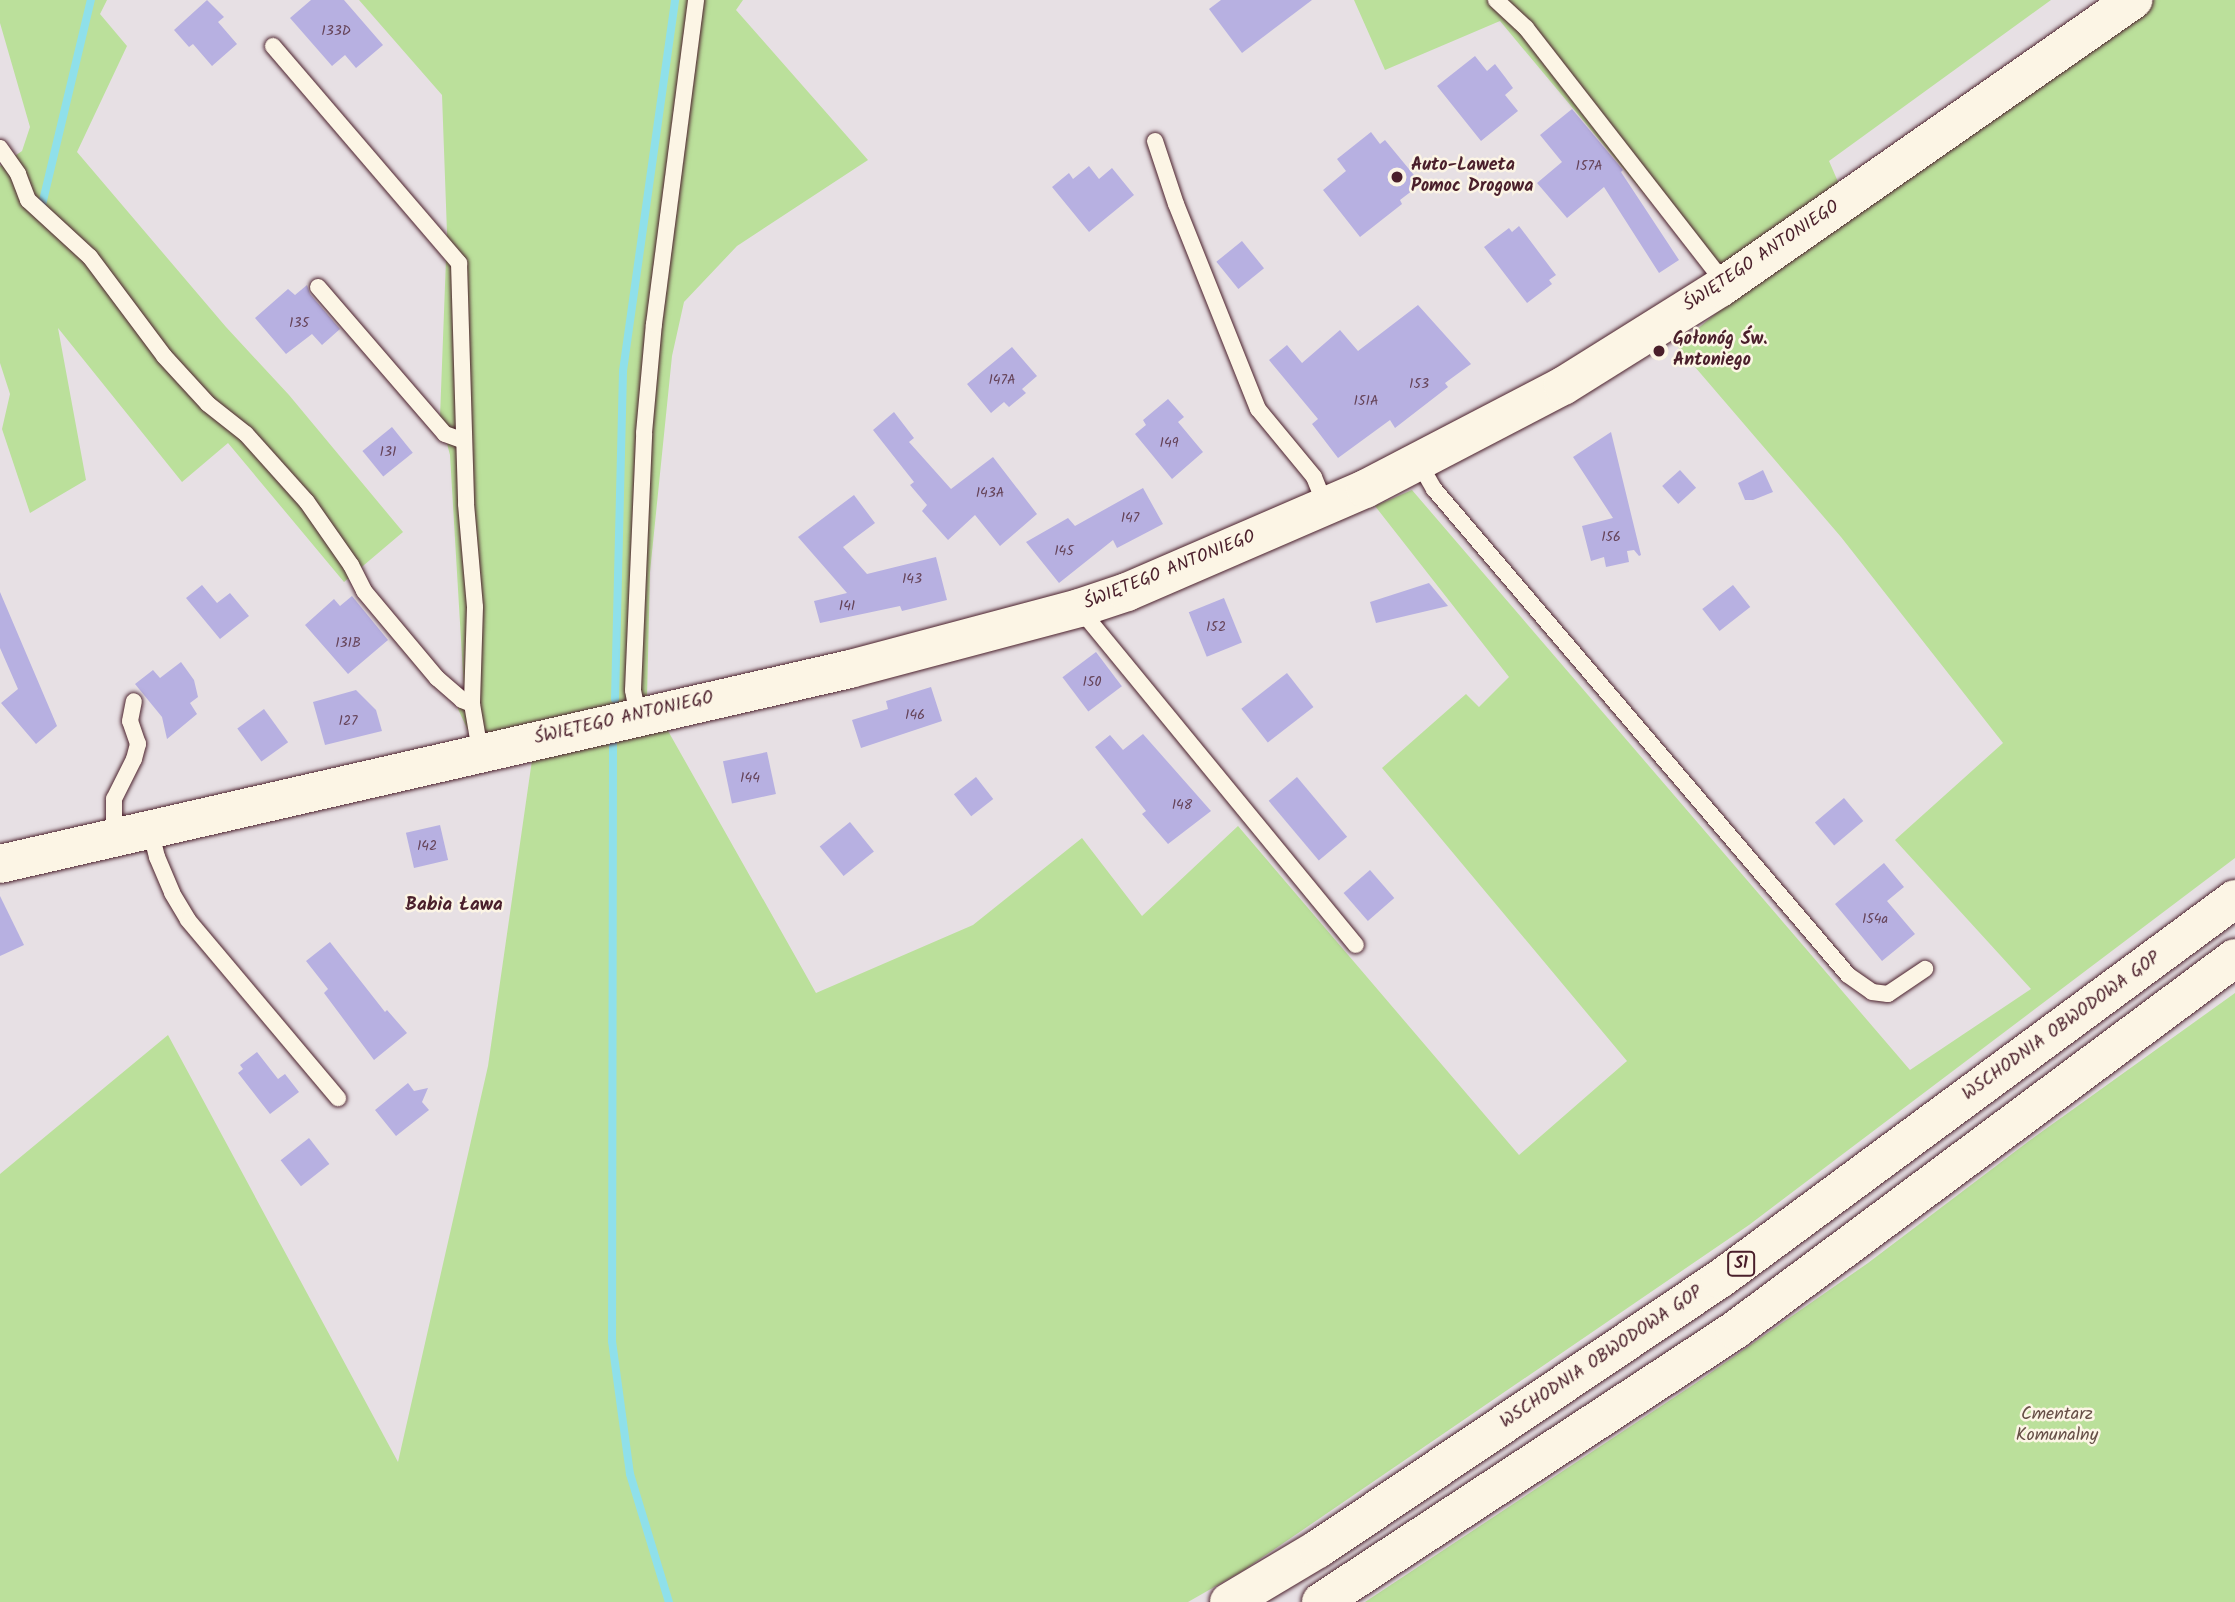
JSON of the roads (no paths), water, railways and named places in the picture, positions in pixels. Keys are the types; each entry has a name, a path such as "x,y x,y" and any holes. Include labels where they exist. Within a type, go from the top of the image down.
{"main road":[{"name":"ŚWIĘTEGO ANTONIEGO","path":"0,864 480,751 849,669 1079,608 1127,592 1326,507 1419,463 1563,386 1725,284 2133,0"},
{"name":"WSCHODNIA OBWODOWA GOP","path":"1229,1602 1318,1549 1720,1279 2235,899"},
{"path":"1321,1602 1475,1504 1735,1330 2235,958"}],"lane":[{"path":"638,716 633,690 644,433 654,324 696,0"},
{"path":"1496,0 1534,38 1725,284"},
{"path":"273,46 459,263 464,441 475,607 472,704 480,751"},
{"path":"1154,141 1176,204 1258,409 1314,477 1326,507"},
{"path":"0,148 18,174 28,200 90,257 163,356 208,404 246,434 307,502 351,565 364,591 437,678 462,700 472,704"},
{"path":"318,287 444,434 464,441"},
{"path":"1419,463 1443,500 1848,975 1872,992 1888,994 1926,969"},
{"path":"1079,608 1356,945"},
{"path":"114,837 114,799 134,759 138,744 130,721 134,701"},
{"path":"150,829 157,857 172,893 188,920 338,1098"}],"waterway":[{"path":"42,205 91,0"},
{"path":"615,699 623,371 675,0"},
{"path":"613,737 612,1341 630,1474 669,1602"}],"place":[{"name":"Auto-Laweta Pomoc Drogowa","path":"1397,177"},
{"name":"Gołonóg Św. Antoniego","path":"1659,351"}],"district":[{"name":"Babia Ława","path":"454,906"}],"park label":[{"name":"Cmentarz Komunalny","path":"2057,1426"}]}
